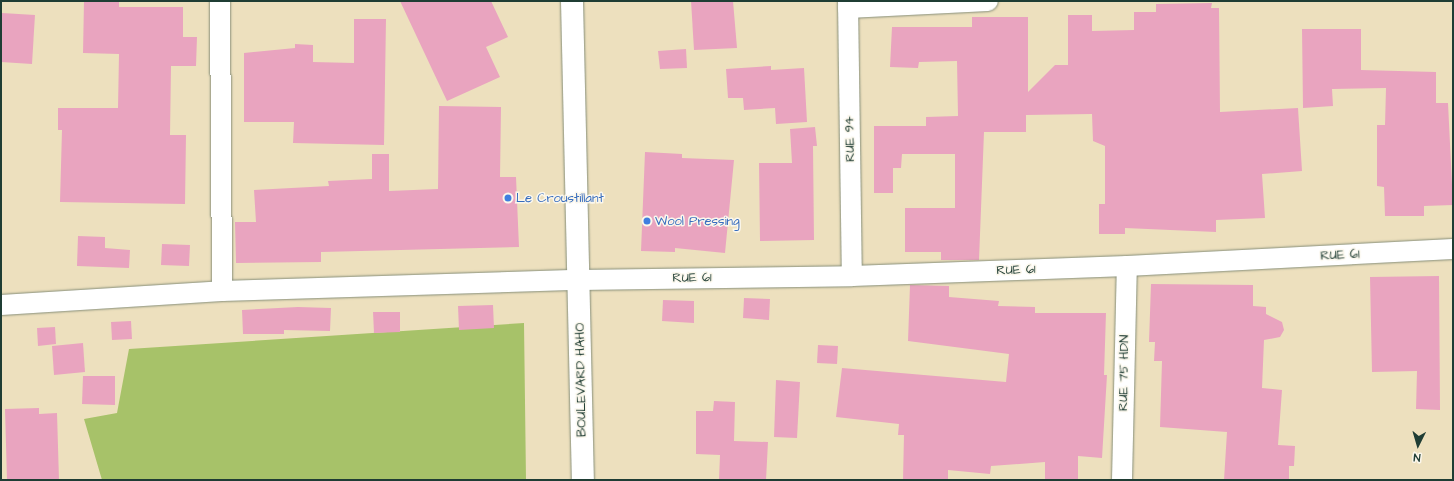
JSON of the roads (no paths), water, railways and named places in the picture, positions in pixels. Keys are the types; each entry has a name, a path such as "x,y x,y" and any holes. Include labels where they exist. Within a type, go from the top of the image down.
{"main road":[{"name":"BOULEVARD HAHO","path":"572,1 583,480"}],"street":[{"path":"220,1 222,291"},
{"path":"848,5 988,1"},
{"name":"RUE 94","path":"848,5 852,276"},
{"name":"RUE 61","path":"1,305 222,291 579,280 852,276 1127,266 1453,249"},
{"name":"RUE 75 HDN","path":"1122,480 1127,266"}],"place":[{"name":"Le Croustillant","path":"508,198"},
{"name":"Wool Pressing","path":"647,221"}]}
